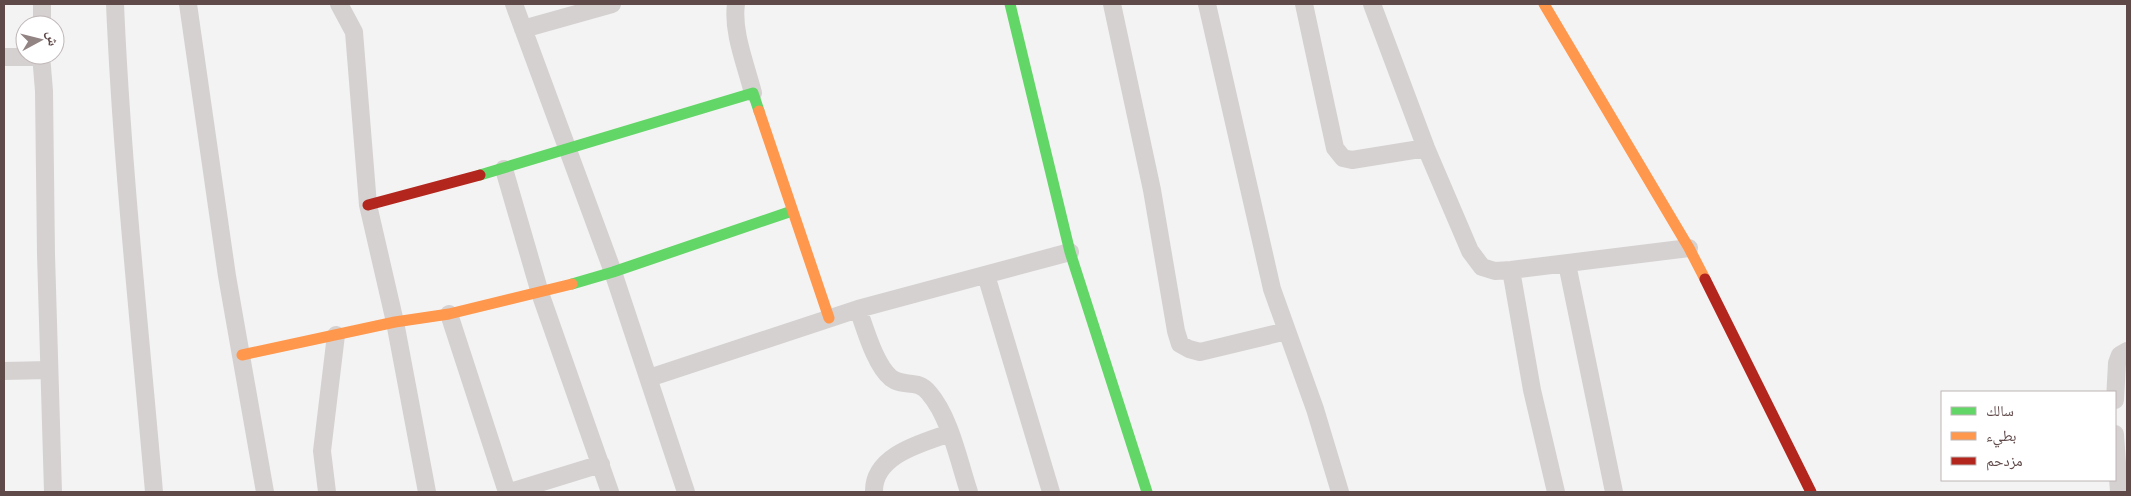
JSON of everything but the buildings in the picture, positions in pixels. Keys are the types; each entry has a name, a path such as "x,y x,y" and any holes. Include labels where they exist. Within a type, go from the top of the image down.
{"street":[{"path":"115,4 129,232 154,492"},
{"path":"188,4 226,266 265,492"},
{"path":"340,4 354,32 368,205 395,322 427,492"},
{"path":"514,4 613,272 686,492"},
{"path":"523,29 612,4"},
{"path":"736,4 735,12 738,32 753,93 829,318"},
{"path":"1010,4 1070,252 1147,492"},
{"path":"1112,4 1152,190 1176,331 1180,344 1189,350 1200,352 1287,331"},
{"path":"1207,4 1272,289 1343,491"},
{"path":"1304,4 1335,148 1343,158 1352,160 1426,148"},
{"path":"1372,4 1426,148 1470,251 1482,267 1495,271 1511,270 1689,248"},
{"path":"1544,4 1689,248 1804,491"},
{"path":"42,65 44,92 48,370 53,492"},
{"path":"368,205 504,170 568,148 753,93"},
{"path":"504,170 540,293 610,492"},
{"path":"242,355 395,322 449,314 540,293 613,272 792,211"},
{"path":"649,378 858,309 1070,252"},
{"path":"1567,264 1614,492"},
{"path":"1511,270 1532,390 1556,492"},
{"path":"986,275 1051,492"},
{"path":"858,309 874,353 891,378 902,382 919,384 929,393 950,433 969,492"},
{"path":"449,314 508,492 601,464"},
{"path":"327,492 322,451 336,335"},
{"path":"2115,391 2116,363 2120,355 2127,351"},
{"path":"4,371 48,370"},
{"path":"874,492 874,481 886,462 904,450 950,433"},
{"path":"2116,448 2119,492"}],"traffic: fast":[{"path":"1010,4 1070,252 1147,492"},
{"path":"480,175 753,93 759,111"},
{"path":"572,284 613,272 792,211"}],"traffic: slow":[{"path":"1544,4 1689,248 1705,279"},
{"path":"759,111 829,318"},
{"path":"242,355 395,322 449,314 572,284"}],"traffic: jam":[{"path":"368,205 480,175"},
{"path":"1705,279 1811,492"}]}
